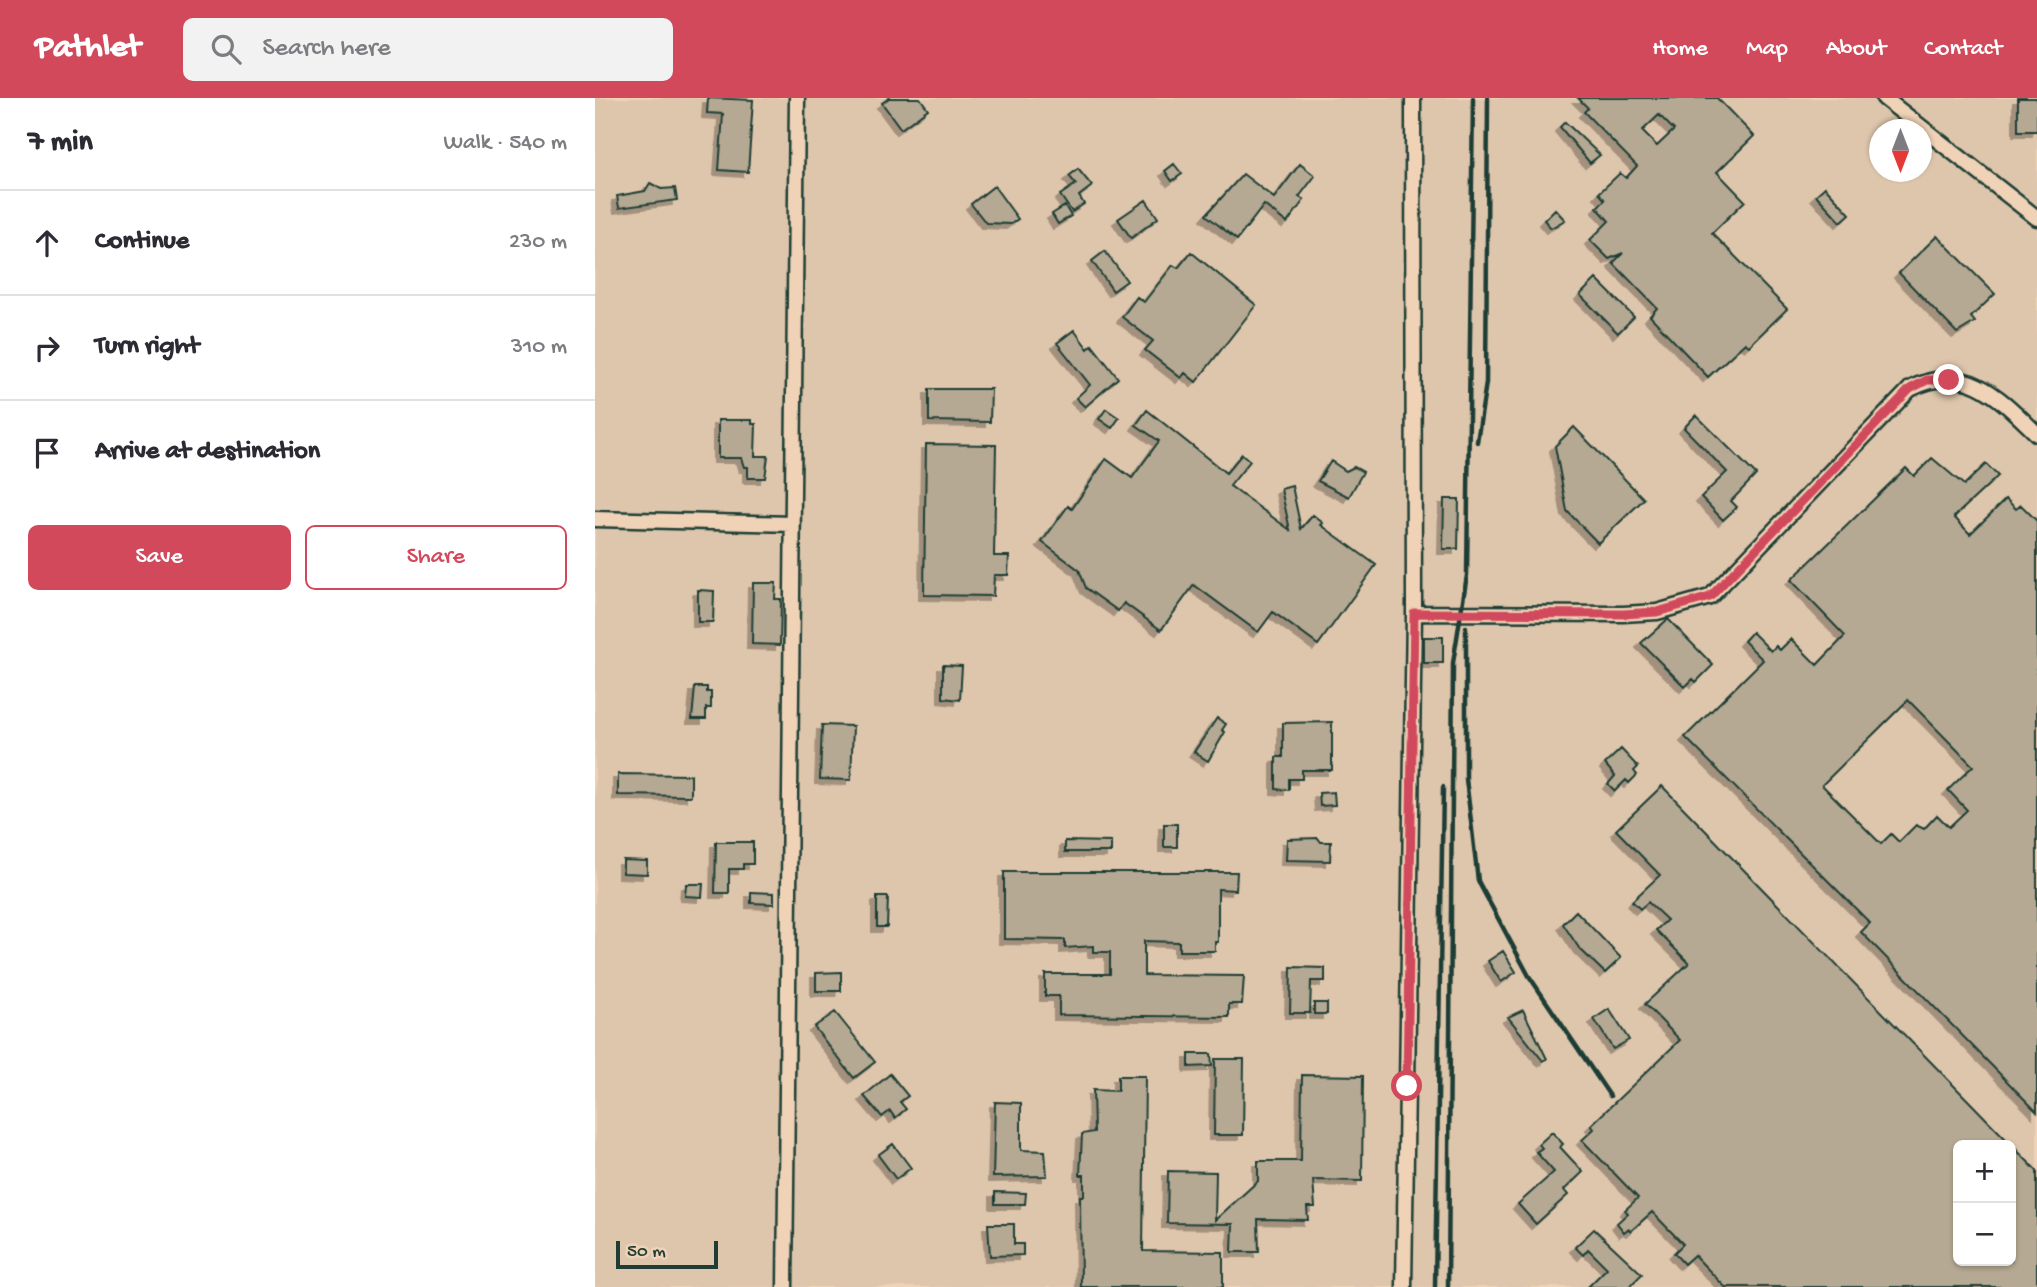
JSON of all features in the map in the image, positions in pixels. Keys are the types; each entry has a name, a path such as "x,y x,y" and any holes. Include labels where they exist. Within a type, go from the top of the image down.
{"lane":[{"path":"785,1287 797,98"},
{"path":"1404,1287 1414,613 1413,98"},
{"path":"1884,98 2037,218"},
{"path":"1414,613 1623,614 1657,612 1710,597 1910,389 1927,380 1981,385 1996,393 2037,434"},
{"path":"595,519 793,524"}],"shaded area":[{"path":"595,98 2037,98 2037,1287 595,1287"}],"building":[{"path":"708,98 753,100 748,172 719,170 723,114 707,113"},
{"path":"889,98 920,98 928,109 901,129 882,103"},
{"path":"1578,98 1717,98 1754,136 1717,172 1745,201 1712,233 1787,309 1749,346 1745,343 1708,377 1650,316 1657,308 1613,263 1623,253 1609,259 1590,240 1609,221 1597,207 1605,200 1599,193 1620,173 1626,178 1637,166 1584,112 1588,108","holes":["1659,115 1674,130 1657,146 1642,131"]},
{"path":"2018,98 2037,98 2037,131 2018,131"},
{"path":"1565,122 1600,155 1590,163 1560,127"},
{"path":"1174,164 1182,174 1172,181 1165,171"},
{"path":"1300,164 1315,176 1299,197 1304,200 1287,223 1264,205 1237,240 1206,215 1243,174 1274,198"},
{"path":"1078,169 1092,186 1079,196 1084,204 1072,212 1060,195 1076,184 1069,176"},
{"path":"650,183 661,189 675,188 677,200 619,208 617,196 645,191"},
{"path":"994,186 1018,219 1011,224 986,223 971,204"},
{"path":"1825,187 1850,214 1841,222 1816,195"},
{"path":"1146,200 1158,218 1131,238 1118,219"},
{"path":"1065,206 1071,216 1058,224 1052,214"},
{"path":"1555,209 1565,220 1551,228 1544,220"},
{"path":"1937,236 1995,294 1971,317 1975,322 1957,333 1899,273"},
{"path":"1105,251 1127,281 1113,291 1092,261"},
{"path":"1191,252 1256,305 1196,382 1185,373 1181,378 1145,350 1153,341 1122,317 1137,297 1144,302 1173,265 1178,268"},
{"path":"1596,279 1634,317 1618,333 1580,295"},
{"path":"1074,330 1088,349 1092,345 1118,378 1085,407 1076,398 1090,385 1057,343"},
{"path":"929,389 991,389 990,422 929,421"},
{"path":"1106,409 1119,418 1112,428 1099,419"},
{"path":"1147,410 1226,473 1242,454 1250,461 1230,486 1290,530 1281,489 1292,486 1301,529 1313,515 1323,523 1321,525 1376,565 1318,645 1273,612 1258,632 1194,585 1161,630 1124,603 1118,611 1086,588 1079,570 1042,542 1068,506 1072,509 1106,459 1132,478 1159,441 1136,425"},
{"path":"1696,415 1756,475 1731,501 1737,507 1723,520 1701,497 1727,472 1684,428"},
{"path":"718,420 752,420 752,424 756,424 755,456 768,456 765,478 748,478 748,467 744,467 741,458 718,458"},
{"path":"1574,427 1644,499 1598,543 1567,511 1555,446"},
{"path":"926,444 996,445 994,556 1009,556 1008,575 994,575 993,596 924,595"},
{"path":"1932,458 1964,485 1986,464 1998,476 1954,517 1970,534 2006,499 2016,509 2021,505 2037,521 2037,1112 1861,932 1870,923 1685,737 1763,660 1744,641 1752,632 1771,651 1776,646 1780,650 1791,639 1817,665 1845,636 1791,580 1906,468 1914,476","holes":["1908,700 1973,766 1948,790 1967,810 1949,827 1937,815 1924,829 1916,825 1899,842 1891,834 1881,844 1822,785"]},
{"path":"1331,461 1346,471 1354,467 1363,472 1349,497 1318,481"},
{"path":"1444,499 1459,499 1458,549 1443,549"},
{"path":"753,583 776,583 775,599 781,599 780,645 752,644"},
{"path":"698,590 714,591 713,622 698,622"},
{"path":"1668,619 1713,665 1696,682 1693,679 1685,687 1641,643"},
{"path":"1424,637 1443,637 1443,663 1424,663"},
{"path":"943,665 962,666 960,700 943,698"},
{"path":"695,687 707,687 707,692 711,692 711,708 706,708 706,719 692,719"},
{"path":"1217,718 1226,724 1222,730 1225,732 1208,761 1194,752"},
{"path":"1332,722 1332,770 1302,770 1302,779 1289,779 1289,790 1276,789 1276,757 1283,757 1283,723"},
{"path":"822,725 853,726 851,780 820,779"},
{"path":"1621,749 1638,767 1634,771 1637,775 1629,783 1626,780 1615,791 1608,784 1615,776 1605,764"},
{"path":"618,774 691,775 691,796 618,795"},
{"path":"1662,786 2007,1140 1953,1140 1953,1266 2016,1266 2016,1149 2037,1171 2037,1287 1725,1287 1694,1255 1684,1264 1674,1253 1683,1244 1652,1212 1631,1231 1628,1229 1624,1232 1617,1223 1628,1213 1625,1210 1638,1198 1582,1140 1594,1129 1591,1125 1680,1040 1645,1004 1689,963 1656,930 1667,920 1648,902 1640,909 1632,901 1660,875 1616,830"},
{"path":"1334,792 1335,805 1320,806 1319,793"},
{"path":"1164,824 1177,824 1177,847 1164,847"},
{"path":"1318,838 1321,842 1331,842 1330,861 1286,860 1287,839"},
{"path":"1065,841 1111,842 1111,852 1065,852"},
{"path":"716,842 753,842 753,864 743,864 743,869 729,869 729,893 715,893"},
{"path":"623,860 647,861 647,874 623,873"},
{"path":"1004,872 1237,872 1236,890 1218,889 1218,942 1215,942 1215,951 1179,951 1179,942 1144,941 1144,975 1244,976 1242,1004 1229,1004 1229,1017 1059,1015 1059,996 1045,996 1045,974 1110,974 1110,952 1093,952 1093,946 1065,948 1065,940 1004,939"},
{"path":"686,884 703,884 702,897 685,896"},
{"path":"751,892 774,893 774,904 751,903"},
{"path":"877,897 888,897 887,927 877,927"},
{"path":"1576,911 1621,958 1605,973 1579,948 1563,924"},
{"path":"1503,951 1516,972 1501,982 1488,961"},
{"path":"1291,967 1325,968 1325,981 1311,981 1310,1013 1290,1013"},
{"path":"841,972 841,991 816,991 816,973"},
{"path":"1314,1003 1327,1003 1327,1014 1314,1014"},
{"path":"1609,1009 1629,1040 1613,1049 1594,1019"},
{"path":"1523,1010 1547,1059 1543,1061 1508,1017"},
{"path":"835,1012 875,1062 854,1078 814,1027"},
{"path":"1189,1054 1211,1054 1212,1066 1189,1067"},
{"path":"1215,1059 1244,1059 1243,1135 1214,1135"},
{"path":"890,1074 908,1096 900,1102 906,1109 895,1118 890,1111 882,1117 864,1096"},
{"path":"1302,1075 1363,1076 1362,1181 1313,1180 1315,1207 1307,1207 1308,1220 1258,1219 1259,1252 1232,1252 1233,1224 1167,1223 1168,1171 1216,1172 1215,1220 1258,1181 1258,1161 1301,1161"},
{"path":"1118,1076 1145,1076 1143,1251 1223,1252 1223,1287 1081,1287 1080,1196 1084,1196 1084,1175 1080,1175 1082,1134 1094,1132 1093,1090 1118,1091"},
{"path":"995,1102 1021,1103 1021,1150 1045,1151 1047,1176 993,1177"},
{"path":"1552,1132 1563,1144 1560,1147 1583,1172 1564,1190 1568,1195 1536,1224 1518,1204 1554,1172 1536,1152 1542,1148 1539,1144"},
{"path":"893,1144 911,1168 896,1179 878,1155"},
{"path":"995,1192 1026,1193 1025,1204 995,1204"},
{"path":"988,1224 1014,1224 1014,1244 1023,1244 1023,1255 990,1256"},
{"path":"1594,1229 1642,1274 1629,1287 1588,1287 1607,1268 1588,1249 1583,1255 1575,1247"}],"railway":[{"path":"1448,1287 1453,663 1467,575 1473,98"},
{"path":"1477,442 1486,383 1488,98"},
{"path":"1466,627 1466,779 1478,881 1529,976 1610,1096"},
{"path":"1435,1287 1443,787"}],"route":[{"path":"1407,1086 1414,613 1623,614 1657,612 1687,606 1710,597 1910,389 1927,380 1949,380"}]}
